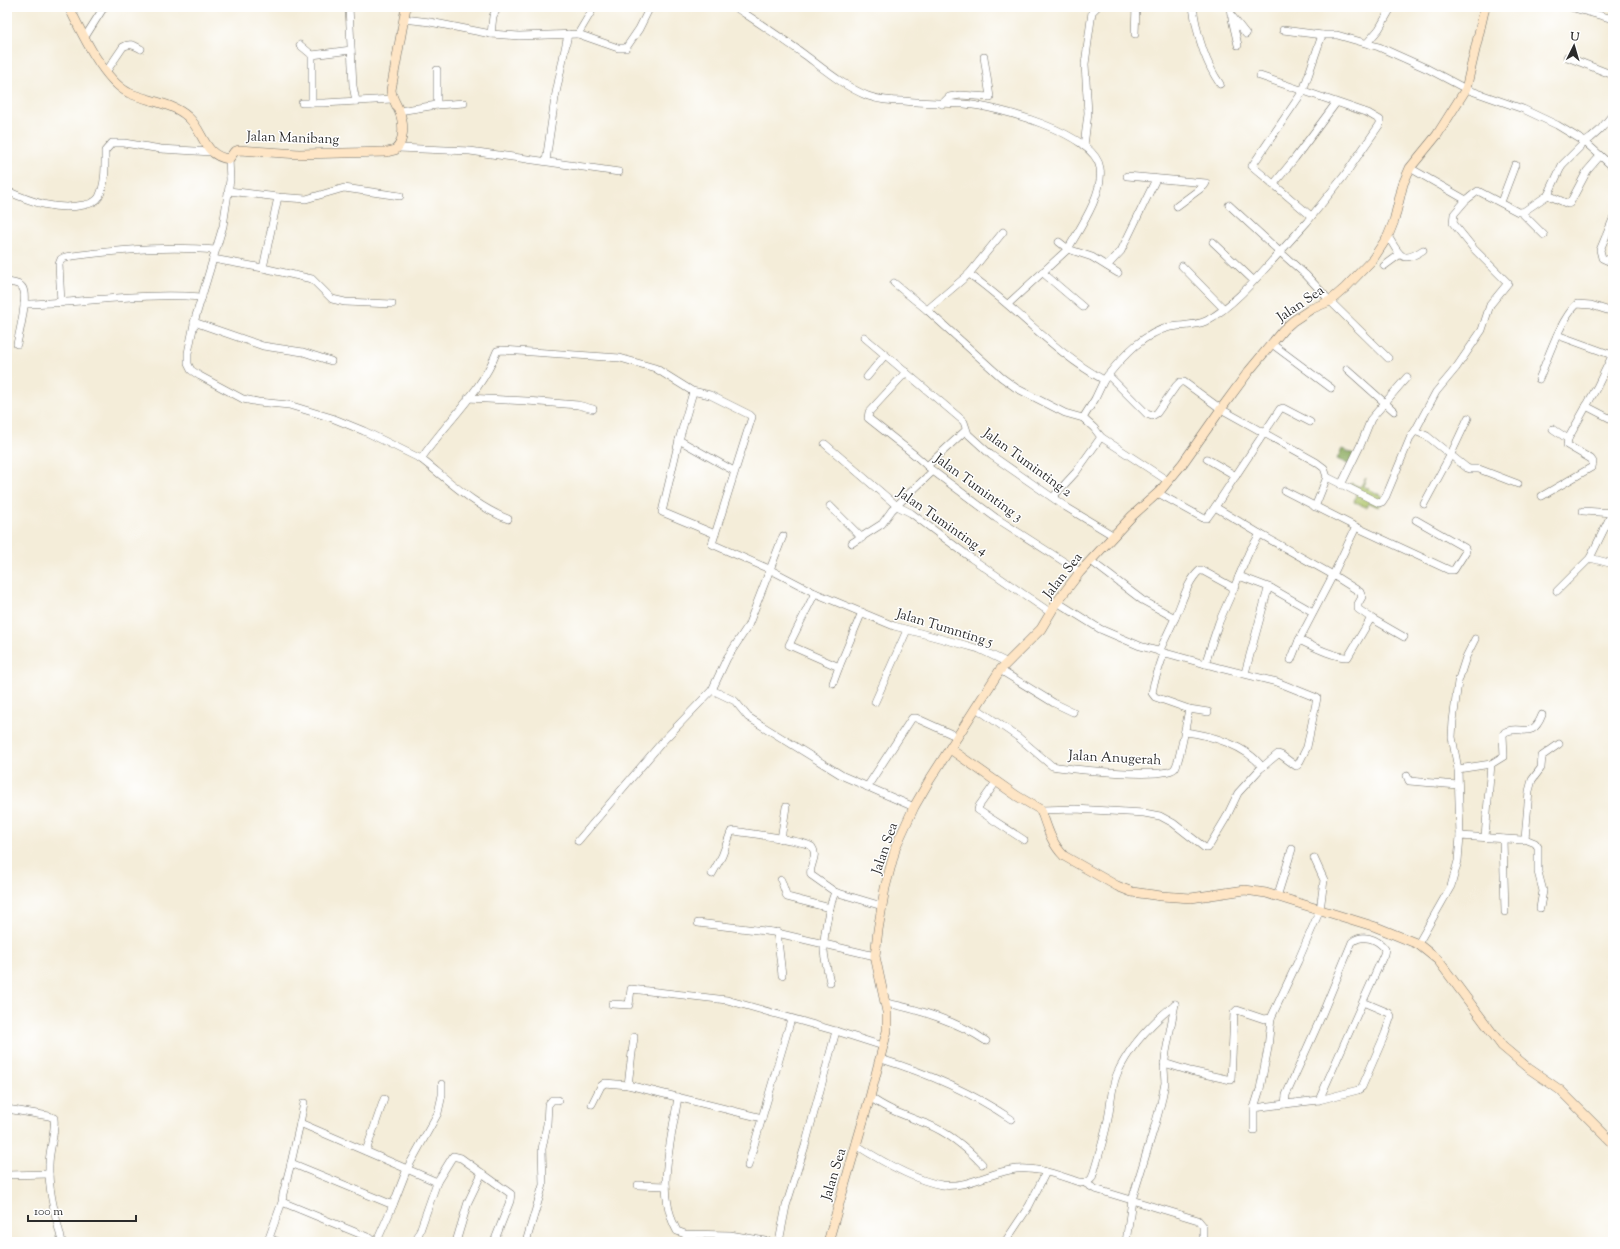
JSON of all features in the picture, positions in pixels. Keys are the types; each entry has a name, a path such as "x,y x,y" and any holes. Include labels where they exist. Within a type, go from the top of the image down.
{"main road":[{"path":"69,7 106,72 115,83 130,93 179,111 189,118 212,152 229,159"},
{"path":"398,148 401,142 402,131 399,111 392,99 393,80 406,7"},
{"name":"Jalan Sea","path":"828,1242 881,1059 887,1026 886,1003 875,956 882,906 889,871 896,846 914,807 1000,670 1006,662 1031,640 1046,622 1057,602 1080,572 1132,516 1158,493 1183,464 1221,409 1272,344 1293,321 1330,301 1345,288 1372,259 1388,236 1394,221 1403,184 1410,168 1437,135 1466,89 1485,7"},
{"name":"Jalan Manibang","path":"229,159 234,152 239,150 299,154 386,152 398,148"},
{"path":"950,749 1016,796 1041,810 1052,842 1057,849 1064,856 1117,886 1132,892 1191,898 1245,890 1277,896 1379,928 1418,944 1442,965 1502,1046 1528,1068 1560,1090 1613,1143"}],"street":[{"path":"85,37 104,7"},
{"path":"349,7 356,101"},
{"path":"491,34 493,16 498,7"},
{"path":"578,34 594,7"},
{"path":"404,19 430,22 491,34 519,36 578,34 618,48 626,48 639,29 650,7"},
{"path":"736,7 845,84 863,94 878,99 888,100 984,106 1055,129 1084,146 1094,154 1100,169 1100,178 1094,200 1068,249 1008,304"},
{"path":"1084,146 1088,113 1085,62 1092,12 1097,7"},
{"path":"1126,7 1136,7 1135,34"},
{"path":"1193,7 1200,43 1210,69 1220,84"},
{"path":"1230,7 1238,45"},
{"path":"1570,7 1613,19"},
{"path":"1367,43 1379,28 1390,8"},
{"path":"1231,15 1246,34"},
{"path":"1282,30 1322,35 1337,35 1367,43 1414,63 1466,89 1523,109 1557,125 1585,142 1613,167"},
{"path":"546,161 555,98 568,34"},
{"path":"1311,216 1252,166 1303,91 1322,35"},
{"path":"106,72 127,45 130,44 141,49"},
{"path":"300,45 312,55 351,50"},
{"path":"312,55 312,103"},
{"path":"942,104 949,97 960,95 990,97 984,57"},
{"path":"1567,57 1613,75"},
{"path":"437,70 437,105"},
{"path":"1083,418 1106,377 1125,355 1137,344 1160,331 1179,326 1201,323 1224,309 1280,252 1311,216 1344,176 1380,124 1380,120 1378,118 1260,76"},
{"path":"302,103 392,99"},
{"path":"399,111 437,105 464,103"},
{"path":"1273,185 1313,136 1336,103"},
{"path":"1520,212 1548,195 1562,165 1585,142 1596,134 1613,114"},
{"path":"7,192 42,205 57,207 90,204 99,198 104,177 104,151 112,143 124,142 161,149 212,152"},
{"path":"398,148 470,151 619,172"},
{"path":"1548,195 1562,202 1568,204 1570,203 1587,171 1600,156"},
{"path":"229,159 229,191 223,226 194,322 188,353 188,364 191,370 250,401 290,405 332,418 364,431 421,459 480,505 491,512 508,519"},
{"path":"1501,202 1515,165"},
{"path":"1410,168 1466,200"},
{"path":"1127,176 1206,183 1178,206"},
{"path":"1107,266 1121,251 1156,179"},
{"path":"229,191 278,197 309,198 341,188 400,196"},
{"path":"1327,477 1341,486 1379,503 1382,502 1391,485 1411,436 1436,392 1456,368 1482,330 1490,305 1508,283 1474,249 1453,223 1454,214 1466,200 1478,191 1520,212 1544,235"},
{"path":"263,268 278,197"},
{"path":"1229,205 1306,275 1388,358"},
{"path":"1613,219 1600,252 1602,258 1613,263"},
{"path":"927,310 969,274 1003,232"},
{"path":"1388,236 1399,255"},
{"path":"1058,242 1068,249 1092,257 1118,274"},
{"path":"1213,242 1253,280"},
{"path":"61,303 59,264 61,258 159,248 195,248 215,250"},
{"path":"1384,266 1399,255 1409,257 1423,250"},
{"path":"213,259 312,279 332,299 345,302 392,304"},
{"path":"1182,266 1224,309"},
{"path":"1042,272 1083,307"},
{"path":"969,274 1008,304 1083,367 1106,377 1150,416 1156,413 1176,386 1180,382 1184,382 1221,409 1322,466 1327,477 1315,507"},
{"path":"7,282 18,284 22,287 24,292 24,304 16,344"},
{"path":"894,283 927,310 1001,377 1016,388 1068,415 1083,418 1101,437 1168,481"},
{"path":"24,304 61,303 115,298 166,296 202,297"},
{"path":"1539,379 1557,335 1570,312 1577,304 1591,305 1613,312"},
{"path":"194,322 263,346 303,352 331,362"},
{"path":"1542,496 1592,467 1593,462 1591,459 1567,445 1568,439 1613,355 1557,335"},
{"name":"Jalan Tuminting 2","path":"864,337 961,419 971,437 995,458 1114,536"},
{"path":"1272,344 1331,388"},
{"path":"421,459 433,441 485,377 492,366 497,351 502,350 620,358 655,368 693,392 710,395 750,414 752,417 715,534 662,512 678,440 693,392"},
{"path":"867,377 886,355"},
{"path":"1347,369 1394,411"},
{"name":"Jalan Tuminting 3","path":"906,372 869,412 867,417 930,469 1002,522 1080,572"},
{"path":"1341,486 1371,419 1408,377"},
{"path":"468,398 578,405 593,409"},
{"path":"1586,406 1613,420"},
{"path":"1158,493 1203,518 1207,518 1280,409 1282,408 1310,422"},
{"path":"1424,504 1451,454 1468,418"},
{"path":"1553,429 1568,439"},
{"path":"852,543 882,524 966,430"},
{"path":"1415,431 1427,436 1467,468 1479,469 1518,484"},
{"path":"1054,497 1076,472 1101,437"},
{"path":"678,440 734,471"},
{"name":"Jalan Tuminting 4","path":"825,444 897,506 915,517 966,555 1051,613"},
{"path":"1207,459 1236,476"},
{"path":"1285,491 1356,527 1449,570 1454,570 1464,557 1466,552 1465,548 1416,520"},
{"path":"830,506 862,538"},
{"path":"1215,507 1360,592 1362,597 1358,604 1358,609 1404,637"},
{"path":"1557,591 1590,558 1612,513 1583,511"},
{"path":"1291,660 1299,640 1356,527"},
{"name":"Jalan Tumnting 5","path":"715,534 712,544 769,568 815,593 907,630 979,649 1006,662"},
{"path":"1205,664 1219,622 1249,552 1260,534"},
{"path":"578,841 663,741 712,690 727,658 748,626 769,568 783,536"},
{"path":"1590,558 1613,564"},
{"path":"1091,561 1142,600 1175,618"},
{"path":"1208,712 1189,709 1155,697 1152,693 1154,683 1162,652 1175,618 1195,574 1202,571 1234,588"},
{"path":"1239,576 1271,588 1313,612"},
{"path":"1245,673 1267,590 1271,588"},
{"path":"815,593 789,646 839,667"},
{"path":"1041,810 1075,809 1160,816 1173,823 1207,849 1226,818 1238,793 1262,767 1278,754 1298,766 1307,747 1317,698 1276,682 1140,646 1100,629 1057,602"},
{"path":"833,683 862,612"},
{"path":"1299,640 1333,654 1348,657 1371,618"},
{"path":"875,702 907,630"},
{"path":"1418,944 1451,886 1458,860 1460,836 1458,769 1454,751 1452,730 1458,682 1466,656 1475,639"},
{"path":"1000,670 1054,703 1073,712"},
{"path":"712,690 735,701 748,717 843,776 914,807"},
{"name":"Jalan Anugerah","path":"976,708 1018,737 1052,766 1058,768 1143,774 1172,772 1175,769 1186,732 1189,709"},
{"path":"1458,769 1491,764 1504,756 1503,735 1505,732 1510,730 1534,729 1542,715"},
{"path":"867,787 912,718 916,718 958,737"},
{"path":"1186,732 1204,735 1224,741 1253,756 1262,767"},
{"path":"1525,839 1528,800 1532,780 1541,768 1541,759 1544,753 1558,744"},
{"path":"1485,837 1491,764"},
{"path":"1407,776 1409,781 1416,783 1458,785"},
{"path":"996,782 979,806 978,810 1024,840"},
{"path":"781,839 786,807"},
{"path":"712,874 722,856 731,832 735,831 781,839 812,847 814,859 810,869 811,875 835,892 882,906"},
{"path":"1460,836 1525,839 1535,843 1538,847 1538,872 1543,891 1540,908"},
{"path":"1503,839 1505,912"},
{"path":"1277,896 1292,850"},
{"path":"1254,1130 1254,1108 1260,1088 1268,1048 1271,1018 1320,910 1324,880 1314,858"},
{"path":"781,880 784,886 784,894 787,897 830,908"},
{"path":"830,982 823,944 830,908 835,892"},
{"path":"698,923 777,932 875,956"},
{"path":"1368,938 1379,928"},
{"path":"1376,941 1379,928"},
{"path":"777,932 782,975"},
{"path":"1285,1104 1286,1095 1318,1024 1352,942 1357,938 1368,938 1376,941 1385,949 1384,954 1319,1100"},
{"path":"612,1004 629,1005 631,989 727,1000 883,1046"},
{"path":"1254,1108 1319,1100 1358,1090 1364,1083 1391,1016 1389,1013 1363,1002"},
{"path":"886,1003 924,1013 955,1024 986,1041"},
{"path":"1085,1183 1092,1178 1100,1152 1108,1119 1113,1085 1117,1074 1139,1040 1160,1016 1175,1004 1164,1063 1165,1083 1161,1103 1156,1125 1132,1200 1126,1242"},
{"path":"1164,1063 1190,1071 1231,1080 1234,1013 1237,1010 1264,1018 1271,1018"},
{"path":"748,1166 791,1019"},
{"path":"779,1242 786,1206 805,1146 836,1031"},
{"path":"628,1085 634,1038"},
{"path":"881,1059 904,1066 957,1088 1011,1119"},
{"path":"592,1104 605,1083 628,1085 762,1118"},
{"path":"282,1202 378,1242 407,1169 438,1113 442,1095 442,1084"},
{"path":"678,1097 670,1143 666,1186 670,1214 673,1223 681,1233 730,1235 771,1242"},
{"path":"870,1097 895,1111 927,1124 961,1143 982,1164"},
{"path":"366,1151 384,1099"},
{"path":"526,1242 543,1185 542,1160 548,1105 552,1100 558,1100"},
{"path":"278,1242 269,1238 282,1202 304,1103"},
{"path":"7,1109 50,1116 54,1118 49,1174 51,1191 62,1242"},
{"path":"300,1123 437,1182"},
{"path":"856,1145 868,1153 914,1176 942,1185 965,1182 1012,1169 1030,1169 1046,1172 1085,1183 1095,1189 1198,1220 1203,1226 1203,1242"},
{"path":"416,1242 437,1182 453,1156 461,1158 511,1194 512,1197 494,1242"},
{"path":"291,1163 393,1205"},
{"path":"1005,1242 1029,1206 1046,1172"},
{"path":"456,1242 468,1202 482,1173"},
{"path":"7,1175 49,1174"},
{"path":"638,1185 666,1186"}],"green space":[{"path":"1342,449 1356,455 1352,466 1337,459"},
{"path":"1366,478 1363,486 1384,497 1379,507 1368,503 1366,507 1354,502 1357,490 1349,486 1351,483 1360,487"}]}
